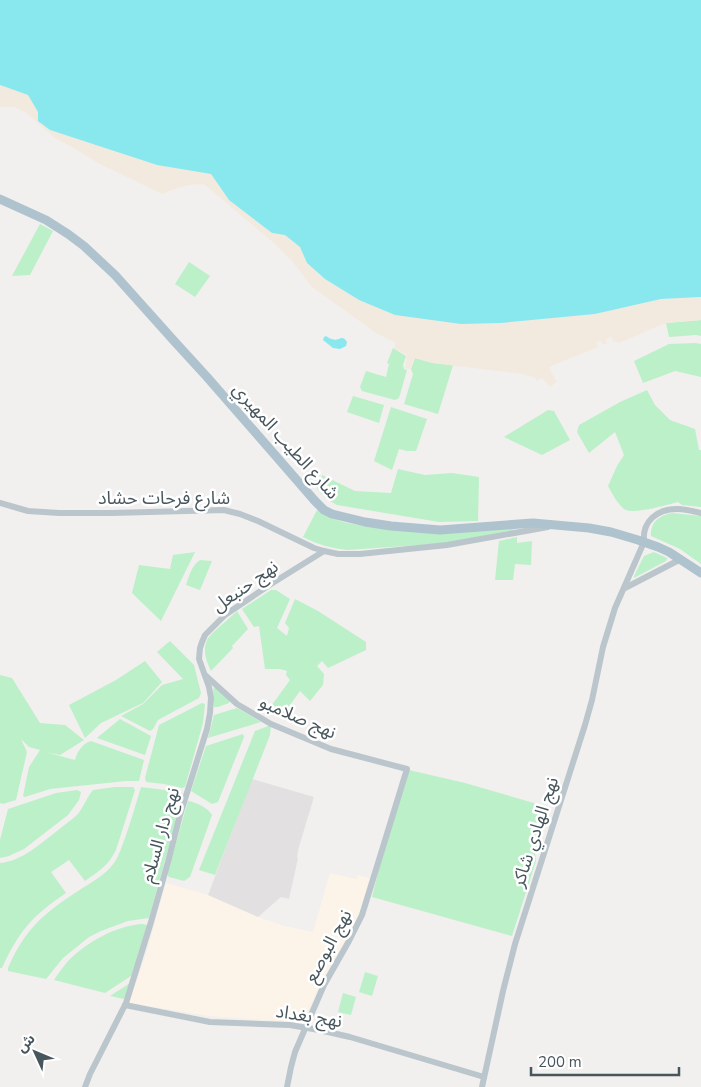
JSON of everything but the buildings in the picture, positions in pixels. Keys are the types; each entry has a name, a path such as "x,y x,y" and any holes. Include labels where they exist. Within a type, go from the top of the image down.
{"main road":[{"name":"شارع الطيب المهيري","path":"0,199 46,220 68,234 115,275 208,377 316,501 328,512 365,522 440,530 533,522 589,528 611,532 669,552 701,573"},
{"path":"509,524 524,530"}],"street":[{"name":"شارع فرحات حشاد","path":"0,503 28,511 59,513 230,511 258,521 314,548 348,554 447,545 559,525"},
{"name":"نهج الهادي شاكر","path":"482,1087 515,944 585,725 597,681 603,647 616,608 644,542 643,534 646,524 662,511 676,509 701,512"},
{"name":"نهج حنبعل","path":"203,673 199,659 200,648 205,635 225,615 270,584 324,551"},
{"path":"624,588 681,559"},
{"name":"نهج صلامبو","path":"203,673 237,704 271,724 332,750 407,768"},
{"name":"نهج دار السلام","path":"85,1087 125,1005 135,976 182,808 210,718 210,691 203,673"},
{"name":"نهج البوصع","path":"286,1087 293,1059 324,985 350,941 362,915 407,768"},
{"name":"نهج بغداد","path":"125,1005 210,1022 281,1024 306,1028 350,1037 484,1077"}],"shaded area":[{"path":"252,779 314,797 298,850 289,899 281,897 258,917 208,895"},
{"path":"330,873 356,879 358,875 370,878 359,916 320,984 303,1023 209,1016 129,1003 146,954 166,883 208,895 284,926 313,932"}],"green space":[{"path":"40,224 53,231 30,275 12,276"},
{"path":"189,262 210,276 195,297 175,284"},
{"path":"701,320 701,336 669,337 666,323"},
{"path":"669,344 701,344 701,377 675,371 643,383 634,361"},
{"path":"393,348 406,356 403,365 404,369 407,370 399,398 395,400 362,391 360,387 366,371 386,377 389,364 387,363"},
{"path":"415,358 433,363 453,365 438,414 404,404 413,374 411,369"},
{"path":"647,390 655,405 670,420 695,429 699,450 701,450 701,507 682,505 678,502 642,510 628,511 624,509 608,486 624,455 615,432 589,453 577,432 579,425 620,402"},
{"path":"353,396 384,405 379,423 347,412"},
{"path":"391,407 427,419 416,451 399,449 392,470 374,461"},
{"path":"548,410 554,411 570,440 542,455 504,437"},
{"path":"398,469 425,475 452,473 479,477 478,521 439,522 337,505 328,500 317,489 322,475 355,491 391,493"},
{"path":"317,510 342,522 356,525 509,527 514,530 449,543 348,550 325,546 303,537"},
{"path":"672,513 701,516 701,564 680,549 651,536 654,523 664,515"},
{"path":"517,537 517,543 532,541 531,565 515,564 513,580 495,580 499,541"},
{"path":"195,552 161,621 132,593 139,565 170,569 173,555"},
{"path":"654,552 667,558 666,561 634,578 644,556"},
{"path":"200,560 212,561 200,590 186,585 193,568"},
{"path":"271,590 276,590 290,599 277,628 287,636 289,628 285,623 295,599 318,611 366,642 366,650 328,668 322,661 317,666 324,674 323,685 310,701 300,691 282,716 269,709 290,680 286,675 287,671 265,669 259,626 254,627 242,609"},
{"path":"237,611 248,629 211,671 205,652 207,640"},
{"path":"170,641 194,665 201,693 199,698 158,720 150,731 121,716 143,704 162,685 183,679 157,652"},
{"path":"145,661 162,682 143,703 101,723 85,738 69,705 116,680"},
{"path":"0,675 12,678 40,723 65,725 84,740 60,755 45,752 75,760 80,749 91,741 144,760 139,781 50,789 25,797 23,796 29,767 40,750 29,747 21,739 27,752 16,800 3,804 0,803"},
{"path":"216,687 230,700 229,703 214,707 213,689"},
{"path":"202,703 205,704 203,723 185,787 146,782 145,778 159,725"},
{"path":"237,708 261,722 208,738 214,715"},
{"path":"120,719 151,736 145,755 97,738"},
{"path":"271,725 270,735 215,875 199,870 255,731"},
{"path":"243,734 244,737 218,802 212,804 191,791 206,746"},
{"path":"409,770 465,783 544,806 551,820 541,833 535,852 536,861 512,936 372,897"},
{"path":"133,787 135,790 113,856 103,868 85,881 69,860 51,872 66,893 35,917 14,944 2,968 0,968 0,863 16,859 30,851 76,816 93,790"},
{"path":"141,787 182,793 183,796 149,918 128,921 89,937 63,958 46,979 8,971 14,954 36,924 55,907 102,875 114,863 125,838"},
{"path":"77,790 81,792 79,800 68,815 24,849 0,858 0,840 8,809 56,793"},
{"path":"188,801 202,806 212,815 190,877 184,881 169,877 167,874"},
{"path":"142,924 148,925 134,974 105,993 54,980 68,961 93,941 122,928"},
{"path":"365,972 378,976 372,996 359,992"},
{"path":"130,983 124,999 110,996"},
{"path":"343,993 356,997 351,1015 338,1012"}],"sand":[{"path":"0,85 28,95 50,130 157,165 211,174 229,200 272,233 285,235 300,247 307,263 325,279 359,300 395,315 501,323 595,314 661,299 701,297 701,320 666,323 619,343 613,341 611,337 606,339 607,343 603,345 601,341 596,342 598,347 549,367 557,382 550,387 542,378 537,381 535,378 522,374 432,363 415,358 411,369 405,368 407,355 394,348 396,343 376,333 312,287 291,260 275,244 205,185 178,188 162,194 98,163 55,138 25,112 14,107 0,107"}],"water":[{"path":"0,0 701,0 701,297 661,299 595,314 501,323 461,324 395,315 359,300 325,279 307,263 300,247 285,235 272,233 229,200 211,174 157,165 50,130 38,121 38,112 28,95 0,85"},
{"path":"326,336 334,340 344,338 347,342 346,346 340,349 333,348 323,340"}]}
